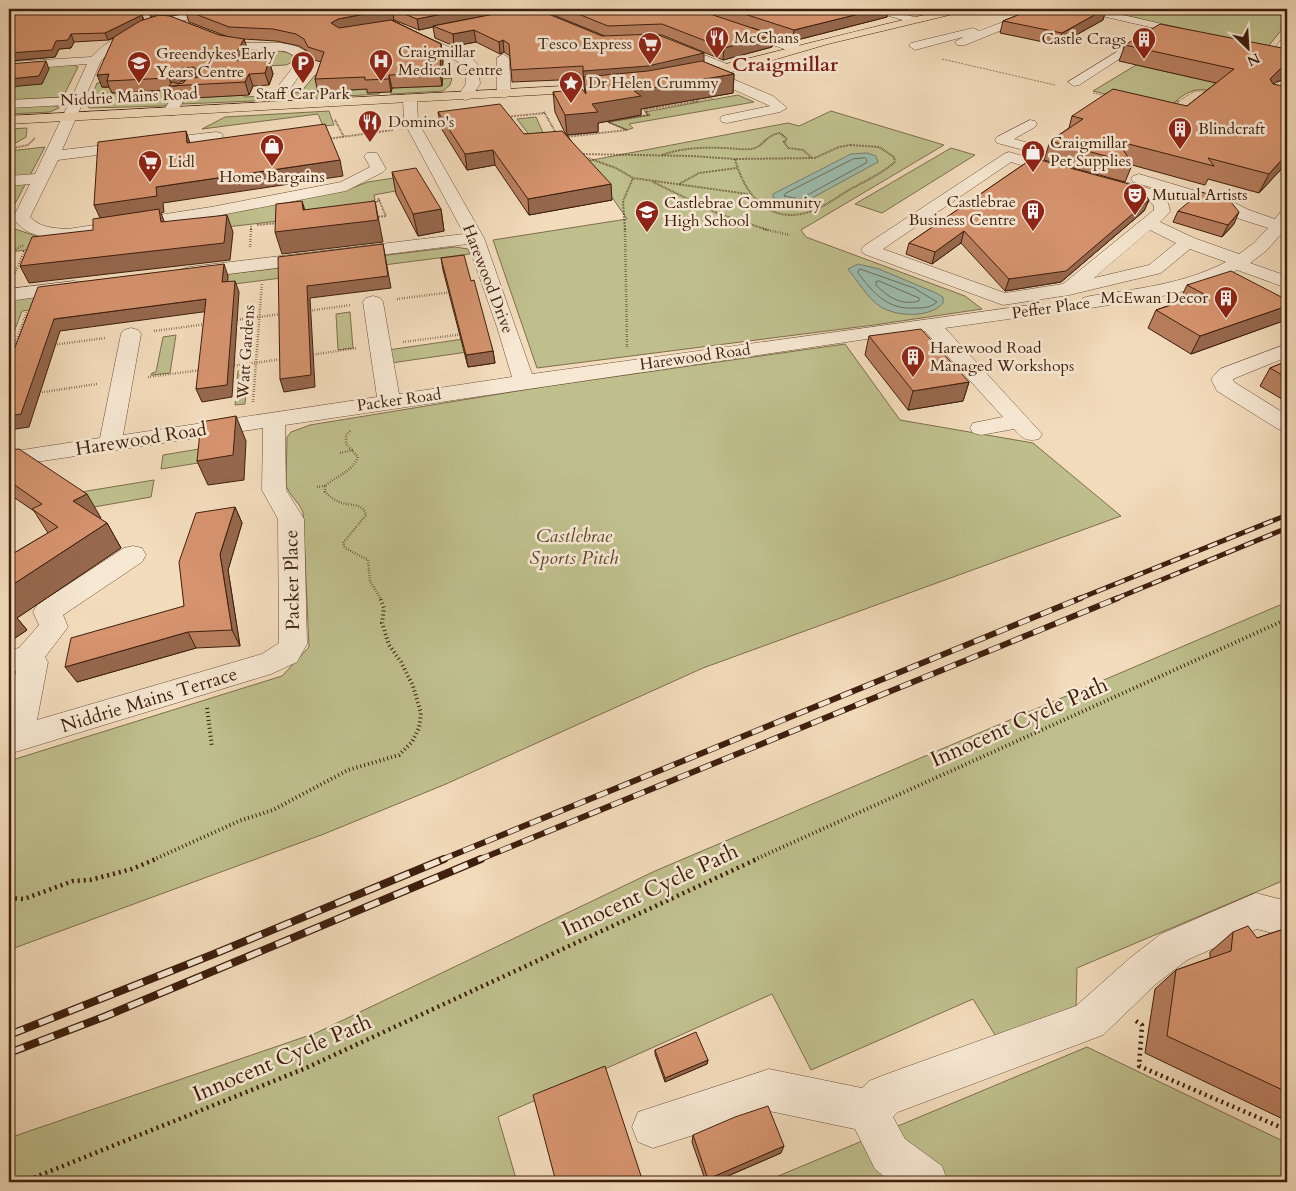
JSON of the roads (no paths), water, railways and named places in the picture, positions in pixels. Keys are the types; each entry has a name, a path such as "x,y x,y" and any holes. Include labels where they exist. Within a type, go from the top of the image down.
{"main road":[{"path":"673,80 728,69 794,50 962,9"},
{"name":"Niddrie Mains Road","path":"9,120 632,86"}],"street":[{"path":"191,25 227,9"},
{"path":"876,9 913,20"},
{"path":"1084,9 1200,36"},
{"path":"688,10 811,58"},
{"path":"915,46 977,33 1035,13"},
{"path":"280,94 300,68 304,58 299,53 287,48 234,44 169,15 121,37 106,46 95,60 52,156 17,223 44,233 68,234 211,212 346,186 378,169 372,156"},
{"path":"927,16 977,33"},
{"path":"1116,16 1103,22 1130,29 1143,22"},
{"path":"1074,82 1162,27"},
{"path":"402,28 467,60 472,65 472,84 465,96"},
{"path":"418,36 438,32"},
{"path":"961,42 977,33"},
{"path":"106,36 121,37"},
{"path":"1277,55 1287,38"},
{"path":"660,41 728,69"},
{"path":"250,60 252,55 264,46"},
{"path":"503,58 504,94"},
{"path":"9,66 95,60"},
{"path":"448,62 467,60"},
{"path":"280,68 300,68"},
{"path":"708,73 764,97 778,104 780,108 727,119"},
{"path":"1086,75 1101,79"},
{"path":"1287,83 1271,96 1287,100"},
{"path":"170,112 182,92"},
{"name":"Harewood Drive","path":"410,99 411,122 475,238 507,327 524,382"},
{"path":"9,104 75,101"},
{"path":"1030,124 1002,140 1077,168 1009,157 870,250 1003,299 1069,289 1155,269 1188,242"},
{"path":"52,156 216,136"},
{"path":"1069,289 1162,212 1162,205 1154,196 1100,175 1227,205 1243,214 1284,223"},
{"path":"10,176 41,178"},
{"path":"57,234 71,228 154,214"},
{"path":"1149,223 1188,242 1287,282"},
{"name":"Peffer Place","path":"873,332 1139,294 1188,284 1219,273 1239,262 1260,247 1284,223"},
{"path":"171,275 475,238"},
{"path":"9,295 92,285"},
{"path":"1139,294 1159,309"},
{"path":"373,302 389,402"},
{"path":"931,325 1025,428 982,428"},
{"name":"Harewood Road","path":"524,382 873,332"},
{"path":"110,444 131,334"},
{"path":"1286,424 1225,386 1222,379 1227,373 1287,350"},
{"name":"Packer Road","path":"263,421 524,382"},
{"name":"Harewood Road","path":"9,459 263,421"},
{"name":"Packer Place","path":"263,421 274,490 291,519 293,644 287,654"},
{"path":"18,660 54,626 47,612 133,555"},
{"name":"Niddrie Mains Terrace","path":"13,740 271,663 287,654"},
{"path":"13,740 33,662 18,660"},
{"path":"870,1111 884,1096 1089,1021 1112,1002 1142,971 1174,948 1256,911 1279,917 1287,914"},
{"path":"653,1127 768,1090 870,1111"},
{"path":"870,1111 878,1133 890,1154 926,1182"}],"water":[{"path":"867,153 876,156 878,162 801,204 786,203 773,197 773,194 851,154"},
{"path":"858,264 879,269 936,293 943,297 943,303 930,311 914,314 896,313 881,307 863,289 848,269"}],"railway":[{"path":"1078,599 1287,515"},
{"path":"1115,599 1287,528"},
{"path":"441,860 1081,598"},
{"path":"478,860 1118,598"},
{"path":"9,1035 214,954 444,859"},
{"path":"9,1053 106,1016 481,859"}],"place":[{"name":"McChans","path":"717,59"},
{"name":"Castle Crags","path":"1144,60"},
{"name":"Tesco Express","path":"650,65"},
{"name":"Craigmillar Medical Centre","path":"381,82"},
{"name":"Greendykes Early Years Centre","path":"139,84"},
{"name":"Staff Car Park","path":"303,84"},
{"name":"Dr Helen Crummy","path":"571,104"},
{"name":"Domino's","path":"370,143"},
{"name":"Blindcraft","path":"1180,150"},
{"name":"Home Bargains","path":"272,167"},
{"name":"Craigmillar Pet Supplies","path":"1033,173"},
{"name":"Lidl","path":"150,183"},
{"name":"Mutual Artists","path":"1135,216"},
{"name":"Castlebrae Business Centre","path":"1033,232"},
{"name":"Castlebrae Community High School","path":"647,233"},
{"name":"McEwan Decor","path":"1226,319"},
{"name":"Harewood Road Managed Workshops","path":"913,378"}],"district":[{"name":"Craigmillar","path":"785,64"}],"park label":[{"name":"Castlebrae Sports Pitch","path":"574,547"}]}
